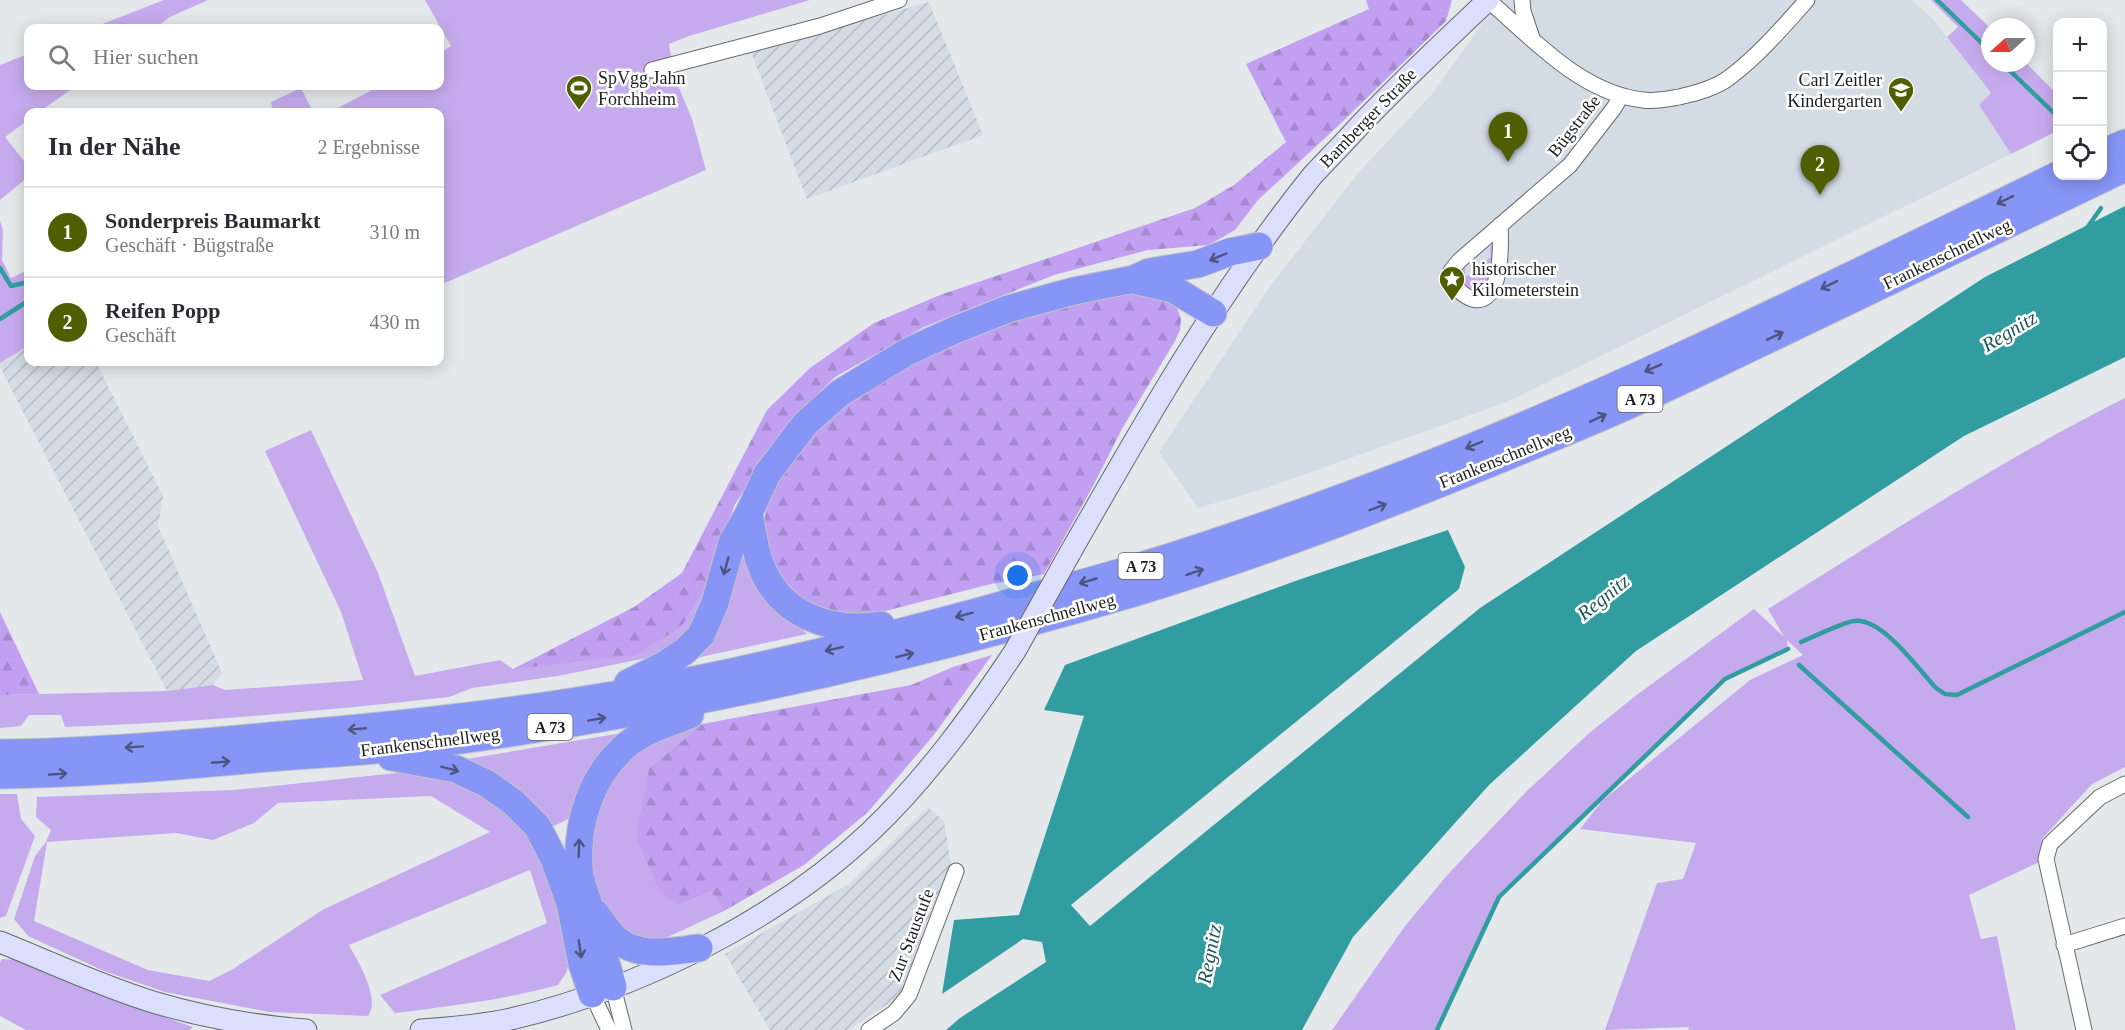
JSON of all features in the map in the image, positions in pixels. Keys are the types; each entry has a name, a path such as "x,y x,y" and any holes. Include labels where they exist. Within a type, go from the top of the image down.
{"highway":[{"path":"2107,151 2125,143"},
{"name":"Frankenschnellweg","path":"0,775 163,767 408,747 592,720 746,692 947,644 1139,591 1282,543 1418,492 1584,425 2125,168"},
{"name":"Frankenschnellweg","path":"0,753 61,752 327,732 415,723 587,700 732,672 911,630 1131,569 1264,526 1410,472 1573,404 1721,337 2053,177"},
{"path":"587,700 634,681 664,665 685,651 701,635 715,603 732,542 749,513 767,474 805,424 840,393 880,367 934,339 1008,309 1074,291 1134,279 1149,273 1178,269 1215,259 1230,252 1259,246"},
{"path":"1178,269 1205,280 1212,293 1213,313"},
{"path":"1134,279 1173,289 1213,313"},
{"path":"749,513 759,562 765,575 784,602 797,612 819,622 846,628 885,624 911,630"},
{"path":"603,991 589,905 579,870 581,822 588,799 600,776 614,757 629,743 652,730 746,692"},
{"path":"352,751 456,769 495,789 513,802 537,826 554,859 570,903 582,964 603,991"},
{"path":"589,905 615,938 633,950 652,953 699,948"}],"main road":[{"name":"Bamberger Straße","path":"421,1030 460,1027 510,1019 603,991 699,948 758,916 809,883 871,831 921,777 958,732 1015,651 1163,392 1259,246 1313,175 1370,114 1488,0"},
{"path":"0,942 152,1002 216,1018 272,1028 306,1030"}],"street":[{"path":"652,70 820,27 899,0"},
{"name":"Bügstraße","path":"1488,0 1570,70 1621,96 1644,100 1665,100 1699,93 1728,79 1763,49 1808,0"},
{"path":"1522,0 1523,11 1532,38"},
{"name":"Bügstraße","path":"1500,225 1496,279 1492,291 1487,298 1478,300 1466,297 1451,281 1451,271 1459,261 1500,225 1570,165 1621,96"},
{"path":"2084,1030 2046,859 2050,844 2100,797 2125,784"},
{"name":"Zur Staustufe","path":"869,1030 894,1013 909,996 956,871"},
{"path":"2064,945 2125,926"},
{"path":"603,991 609,1030"},
{"path":"603,991 624,1030"}],"shaded area":[{"path":"164,0 208,0 170,17 160,24 102,24"},
{"name":"SpVgg Jahn Forchheim","path":"425,0 810,0 669,44 674,76 692,119 706,170 444,283 444,108 338,108 372,90 444,90 444,50 451,46 444,34 444,24 439,24"},
{"path":"1499,0 1911,0 1932,18 1991,94 1979,105 2011,154 1507,402 1264,489 1198,508 1159,452 1271,285 1358,173 1432,94"},
{"path":"1931,0 1961,0 1981,19 1981,72 2035,72 2053,90 2053,133 2011,154 1979,105 1991,93 1947,37 1958,27"},
{"path":"929,2 983,135 807,199 751,52"},
{"path":"24,56 24,90 70,90 45,108 24,108 24,123 5,137 24,161 24,180 0,200 0,65"},
{"path":"297,90 302,90 311,108 272,108 271,102"},
{"path":"0,221 3,230 2,260 11,278 24,272 24,348 0,363"},
{"path":"1494,245 1487,284 1480,291 1470,290 1463,284 1462,272 1465,267 1465,276 1468,276 1491,257 1490,247"},
{"path":"24,348 24,366 98,366 163,496 158,526 222,673 213,685 167,691 0,367 0,363"},
{"path":"2125,398 2125,767 2092,784 2041,840 2050,844 2046,859 1969,895 1981,939 1997,936 2016,1030 1688,1030 1689,1027 1605,1030 1657,883 1683,879 1696,843 1580,829 1602,801 1750,680 1803,655 1787,640 1788,649 1725,679 1499,897 1437,1030 1332,1030 1405,926 1449,873 1527,791 1587,735 1634,697 1754,609 1784,637 1768,609 1988,473"},
{"path":"311,430 378,573 415,676 500,660 513,669 710,580 702,612 680,641 656,656 558,676 472,688 449,697 161,723 65,727 61,715 29,715 21,726 0,728 0,695 167,691 213,685 225,690 363,680 341,612 265,451"},
{"path":"739,536 787,615 807,634 687,660"},
{"path":"702,724 650,769 680,905 711,892 724,911 659,941 636,942 595,898 585,856 608,773 656,735"},
{"path":"628,732 574,816 546,830 455,761"},
{"path":"426,770 506,805 537,841 572,953 566,973 558,985 517,995 395,1013 380,995 547,923 530,870 349,945 370,990 372,1000 368,1016 269,1012 165,992 104,971 28,936 14,919 35,856 46,842 51,830 36,817 37,797 234,790","holes":["431,796 490,832 324,909 233,969 209,981 148,970 34,921 47,842 176,833 213,840 254,823 278,803"]},
{"path":"0,794 17,794 21,819 35,836 6,916 0,918"},
{"path":"928,807 944,821 952,871 907,987 889,1003 848,1030 770,1030 725,954 849,884"},
{"path":"2,959 19,960 98,994 193,1027 190,1030 26,1030 0,1016 0,962"}],"green space":[{"path":"1366,0 1452,0 1446,21 1258,200 1235,230 1209,245 1148,250 1054,275 924,327 835,377 778,436 734,506 710,580 681,627 636,655 513,669 634,607 682,573 767,410 810,368 874,323 940,295 1195,208 1234,185 1286,142 1246,64 1369,9"},
{"path":"1133,291 1175,302 1181,319 1180,330 1123,427 1044,574 991,584 850,620 800,605 771,567 764,520 769,499 778,479 813,435 842,406 909,364 973,335 1050,308"},
{"path":"0,612 39,694 0,695"},
{"path":"992,655 933,736 868,812 804,865 724,911 711,892 680,905 660,893 636,837 649,769 702,724 911,685 953,667"}],"water":[{"name":"Regnitz","path":"2125,206 2125,357 1964,436 1636,651 1489,785 1353,937 1302,1030 946,1030 960,1018 1046,962 1042,942 1023,939 942,994 954,920 1019,915 1084,716 1044,710 1065,665 1301,579 1448,530 1465,567 1459,589 1071,905 1090,926 1480,608 1985,277"}],"waterway":[{"path":"1937,0 1981,42"},
{"path":"2011,72 2053,112"},
{"path":"2087,228 2101,208"},
{"path":"0,268 11,286 24,283"},
{"path":"0,319 24,304"},
{"path":"1801,642 1849,622 1865,622 1888,635 1936,688 1945,694 1957,695 2125,612"},
{"path":"1437,1030 1499,897 1725,679 1788,649"},
{"path":"1799,665 1968,817"}],"place":[{"name":"SpVgg Jahn Forchheim","path":"579,111"},
{"name":"Carl Zeitler Kindergarten","path":"1901,113"},
{"name":"Sonderpreis Baumarkt","path":"1508,162"},
{"name":"Reifen Popp","path":"1820,195"},
{"name":"historischer Kilometerstein","path":"1452,302"}]}
